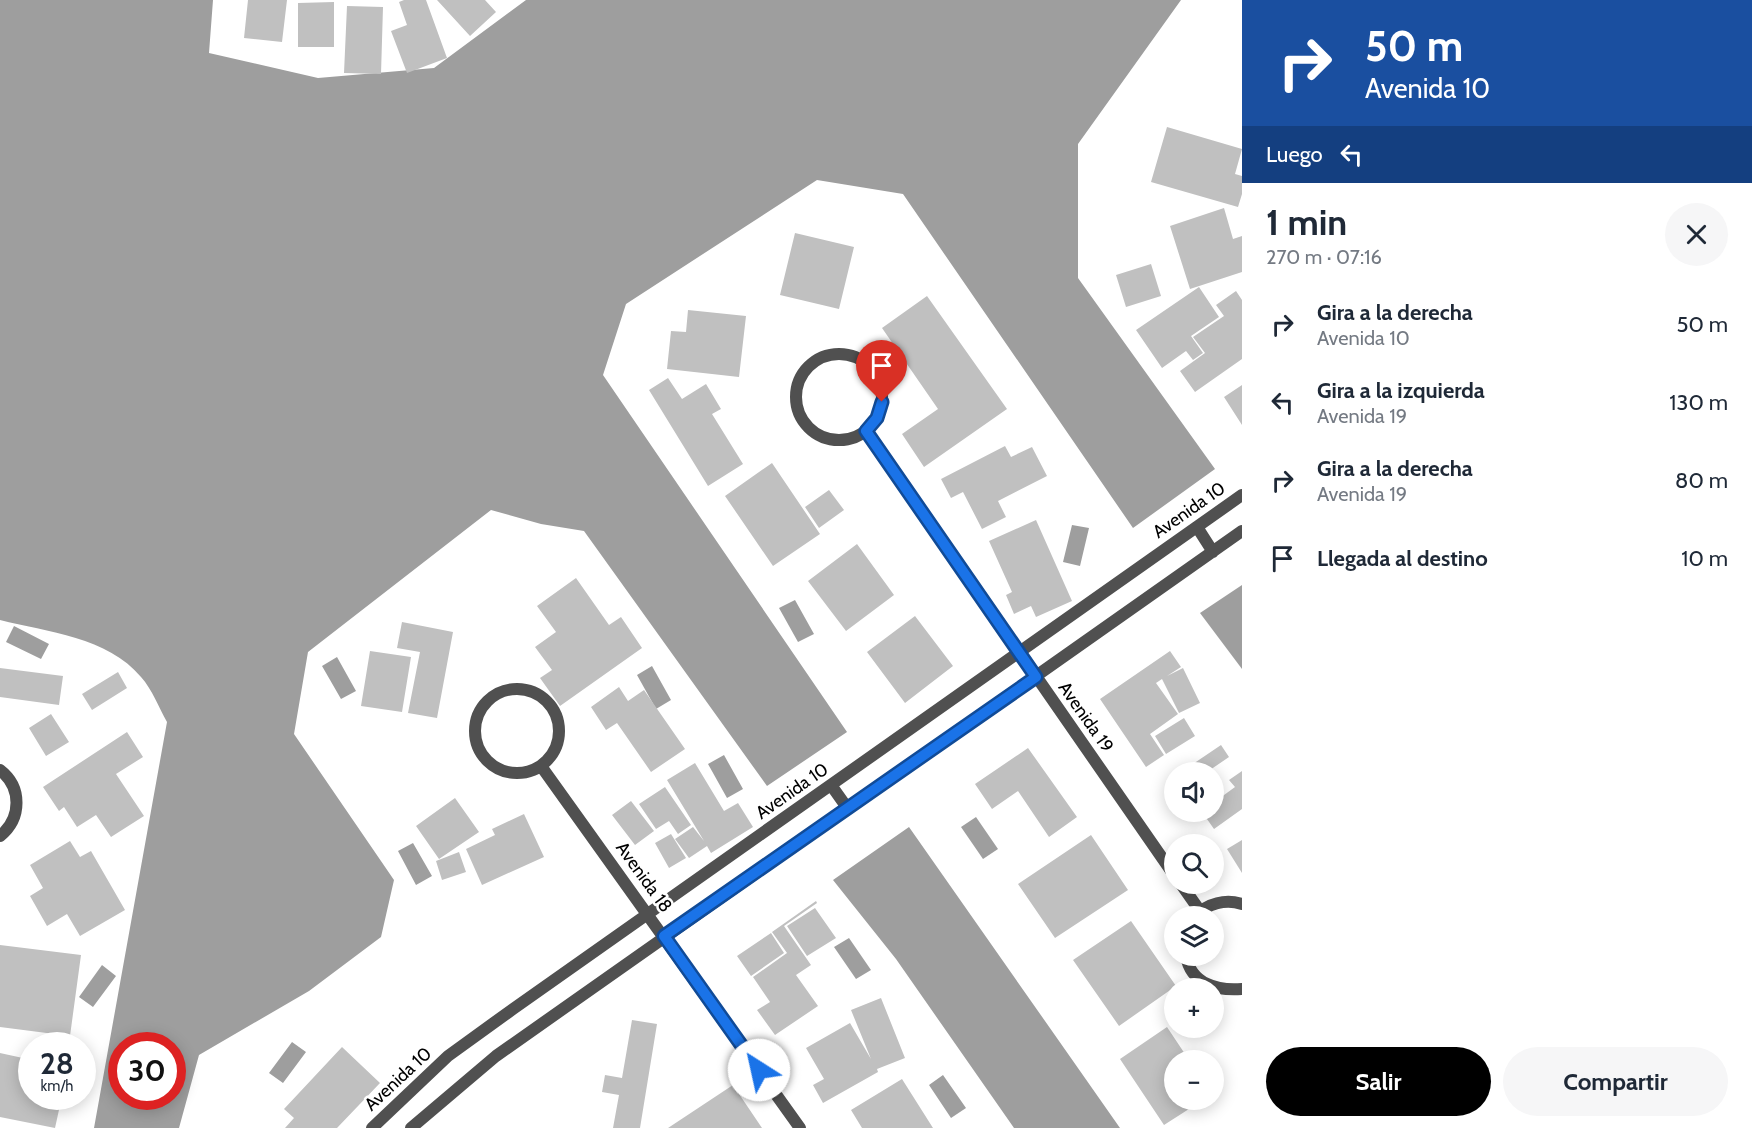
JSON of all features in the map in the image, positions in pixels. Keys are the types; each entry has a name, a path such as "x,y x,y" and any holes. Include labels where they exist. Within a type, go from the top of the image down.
{"street":[{"path":"845,353 861,358 874,370 881,385 882,402 877,418 866,431 850,439 833,440 817,435 804,424 796,408 795,391 801,375 812,362 827,354 845,353"},
{"name":"Avenida 19","path":"866,431 1164,861"},
{"name":"Avenida 10","path":"372,1128 448,1056 1242,495"},
{"path":"1197,527 1213,552"},
{"path":"411,1128 496,1056 1242,531"},
{"path":"509,690 525,690 541,696 552,707 559,722 559,738 553,754 541,765 526,772 510,773 494,767 483,755 476,740 476,724 482,708 494,696 509,690"},
{"name":"Avenida 18","path":"541,765 800,1128"},
{"path":"0,770 8,776 15,790 17,806 13,822 0,836"},
{"path":"831,785 848,809"},
{"path":"1211,906 1216,903 1233,901 1242,904"},
{"path":"1190,966 1194,975 1208,986 1225,991 1242,989"}],"shaded area":[{"path":"0,0 213,0 209,53 318,78 434,68 526,0 1181,0 1078,144 1078,278 1215,469 1133,528 903,194 817,180 626,304 603,375 847,732 767,786 584,531 541,524 491,510 308,652 294,734 394,880 381,937 309,991 199,1055 186,1102 186,1032 111,1032 167,722 145,682 127,664 112,653 94,645 57,633 0,620"},
{"path":"1072,525 1089,528 1080,566 1063,562"},
{"path":"1242,585 1242,669 1200,613"},
{"path":"795,600 814,634 798,642 779,608"},
{"path":"14,626 49,644 41,659 6,642"},
{"path":"337,657 356,691 341,699 322,666"},
{"path":"652,666 671,700 656,709 637,675"},
{"path":"724,755 743,789 727,798 708,764"},
{"path":"976,817 998,849 983,859 961,827"},
{"path":"909,827 1120,1128 1014,1128 896,959 833,880"},
{"path":"413,843 432,876 416,885 398,851"},
{"path":"849,938 871,970 856,979 834,947"},
{"path":"102,965 116,976 93,1007 79,997"},
{"path":"292,1042 306,1052 283,1083 269,1073"},
{"path":"108,1050 108,1110 184,1110 179,1128 94,1128"},
{"path":"943,1075 966,1108 951,1118 929,1085"}],"building":[{"path":"248,0 287,0 282,42 244,38"},
{"path":"426,0 447,58 407,73 391,31 407,25 399,2"},
{"path":"437,0 485,0 496,12 470,36"},
{"path":"334,2 334,47 298,47 298,3"},
{"path":"347,6 383,7 381,74 344,73"},
{"path":"1167,127 1242,149 1235,174 1242,176 1242,194 1238,207 1151,182"},
{"path":"1224,208 1233,239 1242,236 1242,272 1190,289 1170,226"},
{"path":"795,233 854,247 839,309 780,295"},
{"path":"1151,264 1161,296 1126,307 1116,275"},
{"path":"1199,287 1219,317 1191,336 1203,353 1193,360 1186,351 1162,368 1136,330"},
{"path":"1236,291 1242,300 1242,359 1195,392 1180,371 1205,353 1193,337 1224,316 1216,305"},
{"path":"927,296 1007,409 924,467 902,434 938,409 882,328"},
{"path":"688,310 746,316 739,377 667,369 671,331 686,332"},
{"path":"668,378 682,399 706,384 721,409 712,414 743,464 708,486 649,390"},
{"path":"1242,385 1242,425 1224,397"},
{"path":"1005,446 1011,457 1032,447 1047,476 998,501 1006,517 982,529 963,492 951,498 941,479"},
{"path":"772,463 820,534 773,566 725,496"},
{"path":"829,490 844,510 819,528 805,507"},
{"path":"1036,520 1072,601 1036,617 1031,606 1014,614 1006,595 1012,592 989,541"},
{"path":"857,544 894,595 846,631 808,581"},
{"path":"576,578 609,625 621,617 642,648 560,706 540,678 552,670 535,647 556,632 537,606"},
{"path":"915,616 953,666 905,703 867,652"},
{"path":"402,622 453,632 437,718 408,713 420,652 397,648"},
{"path":"370,651 411,657 402,712 361,706"},
{"path":"1170,651 1181,667 1167,676 1183,668 1200,703 1179,713 1162,679 1156,683 1178,714 1150,734 1164,755 1146,767 1100,699"},
{"path":"0,668 63,676 59,705 0,697"},
{"path":"118,672 127,688 92,710 82,694"},
{"path":"619,687 628,701 644,690 685,749 651,772 617,723 606,730 591,707"},
{"path":"51,714 69,742 46,756 29,728"},
{"path":"1184,718 1195,736 1166,754 1155,736"},
{"path":"127,732 143,757 116,774 144,816 111,837 96,815 77,827 64,807 59,811 43,787"},
{"path":"1221,745 1229,757 1222,762 1196,762"},
{"path":"1028,748 1077,817 1049,837 1018,791 992,809 975,784"},
{"path":"695,763 724,811 738,803 753,827 711,853 707,846 689,858 675,839 693,827 704,841 667,780"},
{"path":"1242,771 1242,809 1224,822 1224,795 1235,787 1229,780"},
{"path":"665,787 691,825 678,834 669,821 656,829 639,804"},
{"path":"455,798 479,832 439,859 416,826"},
{"path":"631,801 654,831 635,845 612,815"},
{"path":"524,814 544,857 482,885 466,849 495,835 492,829"},
{"path":"1209,822 1224,822 1214,829"},
{"path":"671,834 686,858 669,868 655,843"},
{"path":"1091,835 1128,890 1055,938 1018,884"},
{"path":"1242,840 1242,873 1227,849"},
{"path":"70,841 80,857 91,851 125,910 80,936 67,914 47,926 30,896 43,888 30,865"},
{"path":"459,852 466,872 442,880 436,861"},
{"path":"816,901 817,903 784,926 811,965 796,975 818,1006 775,1035 757,1010 770,1002 753,977 787,953 772,932"},
{"path":"815,908 836,938 807,956 787,926"},
{"path":"1131,921 1170,978 1164,978 1164,994 1119,1026 1073,960"},
{"path":"771,933 784,953 751,976 737,956"},
{"path":"0,945 81,955 71,1032 39,1032 0,1027"},
{"path":"881,998 905,1058 877,1069 878,1072 823,1103 813,1085 824,1079 806,1048 850,1023 871,1059 851,1010"},
{"path":"632,1020 657,1024 640,1128 613,1128 619,1095 602,1092 605,1075 622,1078"},
{"path":"1164,1029 1164,1038 1174,1038 1182,1050 1164,1050 1164,1110 1187,1110 1164,1125 1120,1059"},
{"path":"342,1047 380,1083 337,1128 285,1128 294,1118 284,1109"},
{"path":"0,1053 18,1057 18,1110 59,1110 55,1128 0,1117"},
{"path":"902,1079 933,1128 862,1128 851,1110"},
{"path":"733,1085 762,1128 668,1128"}],"route":[{"path":"759,1070 664,936 1036,677 866,431 877,418 882,402"}]}
